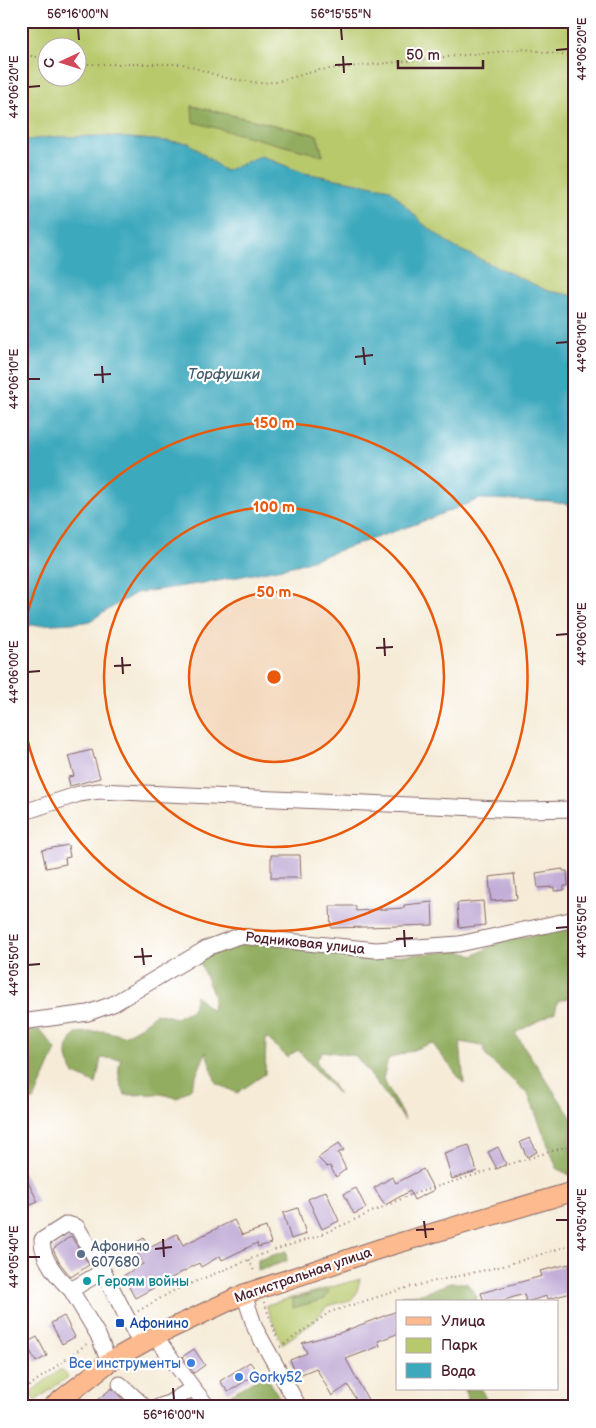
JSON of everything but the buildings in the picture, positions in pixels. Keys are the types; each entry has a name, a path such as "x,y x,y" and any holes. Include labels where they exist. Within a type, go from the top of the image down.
{"main road":[{"name":"Магистральная улица","path":"52,1407 109,1362 244,1294 382,1248 575,1191"}],"street":[{"path":"21,814 79,794 99,790 523,810 575,809"},
{"name":"Родниковая улица","path":"21,1022 88,1013 113,1004 208,948 239,936 376,950 459,944 575,919"},
{"path":"109,1362 98,1335 71,1290 63,1283 42,1252 42,1240 68,1224 77,1227 103,1271 126,1317 193,1388 208,1407"},
{"path":"71,1290 103,1271"},
{"path":"244,1294 255,1328 299,1407"},
{"path":"120,1384 144,1407"},
{"path":"158,1407 169,1403 193,1388"}],"path":[{"path":"88,64 184,64 225,78 260,83 276,82 319,70 525,49 575,57"},
{"path":"21,54 38,57"},
{"path":"126,1317 176,1290 248,1260 318,1236 410,1195 575,1144"},
{"path":"263,1301 280,1347 330,1312 409,1287 503,1266 575,1244"},
{"path":"248,1260 255,1273"},
{"path":"21,1392 98,1335"}],"green space":[{"path":"21,21 575,21 575,296 548,291 454,247 422,223 390,189 304,173 261,156 225,171 189,143 106,136 50,137 21,141","holes":["192,106 317,135 323,155"]},
{"path":"192,106 317,135 323,156 193,122"},
{"path":"575,927 575,995 558,1001 555,1012 515,1033 573,1120 570,1149 575,1159 575,1169 568,1175 557,1168 528,1094 486,1056 483,1046 460,1042 464,1084 432,1043 388,1059 383,1079 405,1120 356,1056 323,1051 316,1061 339,1095 298,1050 287,1057 266,1037 265,1074 237,1093 216,1083 206,1052 191,1088 177,1098 161,1094 125,1095 119,1073 121,1059 101,1058 96,1084 73,1073 68,1062 69,1044 76,1033 104,1031 124,1036 143,1025 156,1013 176,1018 193,1009 196,995 212,1011 214,996 199,961 229,943 267,943 359,958 461,951 473,956 501,941"},
{"path":"40,1030 56,1050 34,1100 21,1102 21,1031"},
{"path":"286,1251 287,1261 258,1271 258,1260"},
{"path":"360,1279 356,1294 351,1300 327,1306 313,1323 282,1344 266,1305"},
{"path":"450,1283 467,1283 477,1297 476,1300 402,1300 401,1295 421,1294"},
{"path":"329,1290 325,1299 293,1308 293,1299"},
{"path":"61,1369 68,1377 35,1401 29,1393"},
{"path":"260,1376 267,1377 285,1407 219,1407 216,1404"},
{"path":"464,1390 482,1390 490,1407 471,1407"}],"water":[{"name":"Торфушки","path":"106,136 189,143 225,171 261,156 304,173 390,189 422,223 454,247 548,291 575,296 575,506 549,501 480,499 416,524 297,565 218,581 136,593 88,622 21,626 21,141 50,137"}],"place":[{"name":"Афонино 607680","path":"81,1254"},
{"name":"Героям войны","path":"87,1281"},
{"name":"Афонино","path":"120,1323"},
{"name":"Все инструменты","path":"191,1363"},
{"name":"Gorky52","path":"239,1377"}]}
